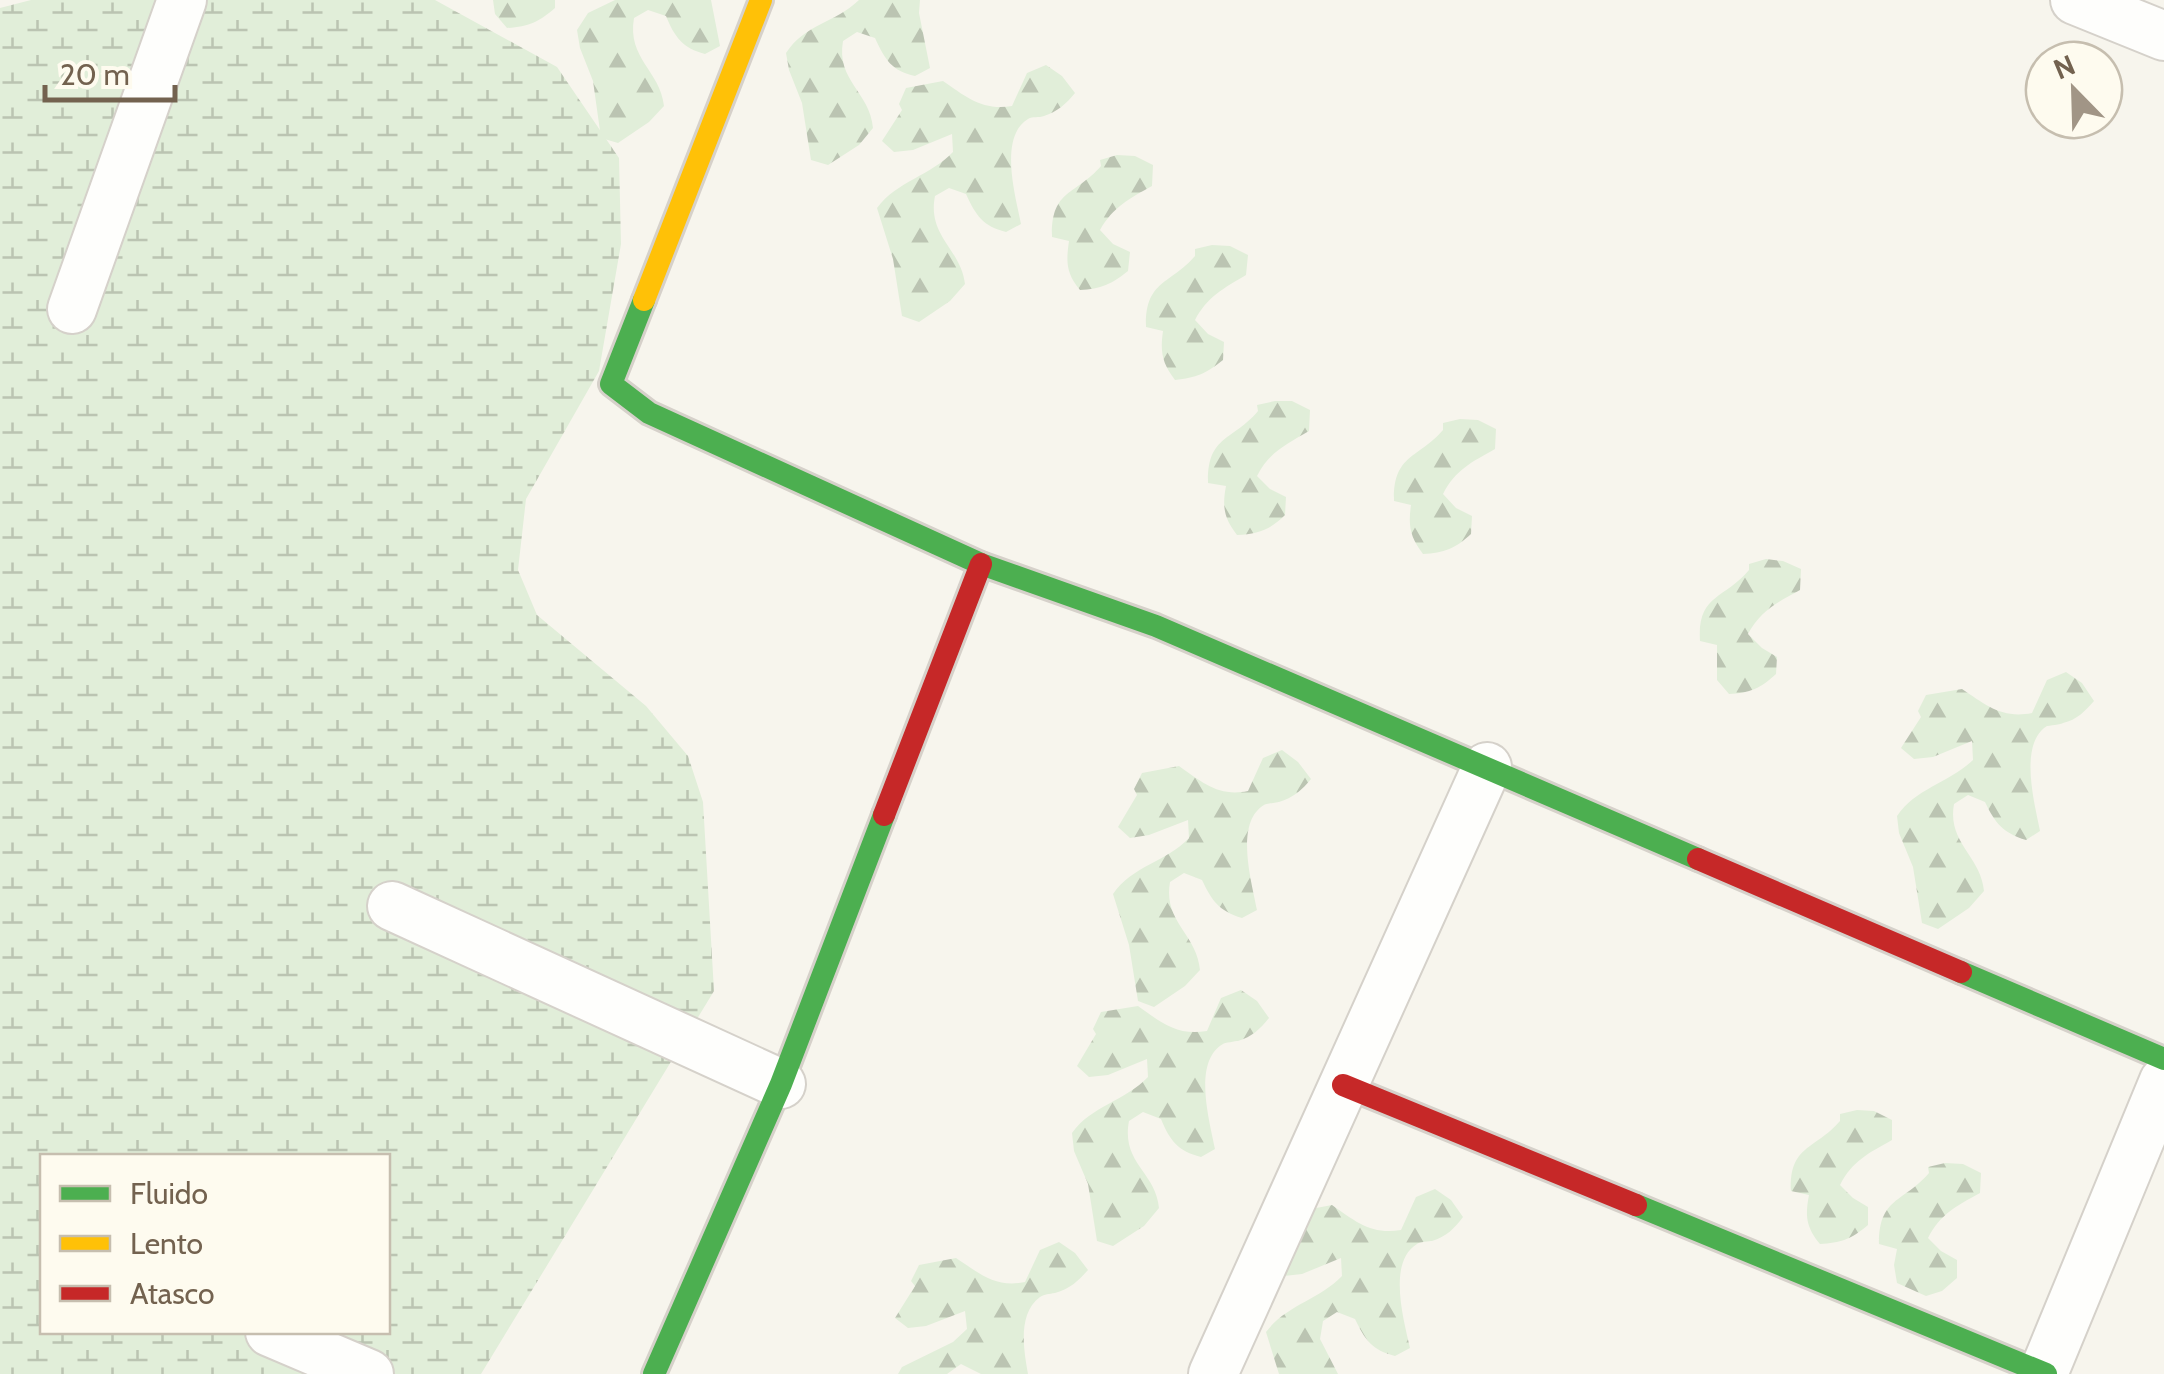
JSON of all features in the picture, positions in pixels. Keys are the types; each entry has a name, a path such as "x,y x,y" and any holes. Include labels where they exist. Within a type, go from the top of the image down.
{"street":[{"path":"72,309 182,0"},
{"path":"761,0 611,384 649,412 981,564 1156,626 2164,1060"},
{"path":"2075,0 2164,36"},
{"path":"654,1374 781,1084 981,564"},
{"path":"1213,1374 1487,767"},
{"path":"392,906 781,1084"},
{"path":"1343,1085 2044,1374 2164,1081"},
{"path":"275,1334 369,1374"}],"green space":[{"path":"31,0 435,0 557,67 619,158 621,244 599,371 526,499 518,570 537,615 646,706 688,756 703,802 714,991 481,1374 0,1374 0,8"},
{"path":"493,0 555,0 555,8 533,23 507,28 495,14"},
{"path":"615,0 711,0 720,46 705,54 697,52 681,41 666,16 648,10 634,18 635,44 657,83 664,106 649,122 618,143 601,138 593,81 577,30 588,13"},
{"path":"859,0 920,0 930,68 915,76 900,71 886,58 875,38 857,32 843,41 844,66 866,105 873,128 859,145 828,165 811,160 802,103 786,53 802,36"},
{"path":"1046,65 1062,76 1075,93 1053,112 1028,119 1014,139 1011,168 1021,224 1006,232 998,230 981,219 966,194 949,188 935,196 936,222 958,261 965,284 950,301 919,322 902,316 893,259 877,208 894,191 953,152 952,134 913,150 894,152 882,141 902,110 899,104 906,88 943,81 983,105 1012,106 1027,73"},
{"path":"1117,155 1135,156 1153,165 1152,186 1116,209 1100,230 1113,244 1130,252 1128,271 1106,285 1080,290 1068,267 1069,241 1052,237 1056,210 1066,195 1101,166 1100,160"},
{"path":"1230,246 1248,255 1246,275 1211,299 1195,320 1208,334 1224,342 1223,360 1201,374 1175,380 1163,357 1163,331 1146,327 1150,300 1161,285 1195,256 1195,249"},
{"path":"1292,401 1310,410 1309,431 1273,455 1257,476 1286,497 1285,515 1263,530 1237,535 1225,512 1226,486 1208,483 1212,456 1223,440 1258,411 1257,405"},
{"path":"1478,420 1496,429 1495,449 1459,473 1443,494 1456,508 1472,516 1471,534 1449,549 1423,554 1411,531 1411,505 1394,501 1398,474 1409,459 1443,430 1443,423"},
{"path":"1766,559 1801,569 1800,590 1764,613 1748,634 1777,657 1776,674 1755,689 1729,694 1717,680 1717,645 1700,641 1703,614 1714,599 1740,580 1749,564"},
{"path":"2066,672 2082,683 2094,701 2072,720 2047,726 2033,746 2032,791 2040,831 2026,840 2011,834 1996,821 1985,802 1968,795 1954,804 1955,829 1977,868 1984,891 1969,908 1938,929 1922,923 1913,867 1899,833 1897,816 1923,792 1973,760 1972,741 1933,757 1914,759 1901,748 1921,717 1918,711 1926,695 1962,689 2003,712 2032,713 2047,680"},
{"path":"1282,750 1311,779 1289,798 1264,805 1250,825 1247,854 1257,910 1242,918 1227,912 1213,899 1202,880 1184,873 1170,882 1171,908 1193,947 1200,970 1185,986 1154,1007 1138,1001 1129,945 1113,894 1130,877 1189,838 1188,820 1130,838 1118,827 1137,795 1134,789 1142,773 1179,766 1220,790 1248,791 1263,758"},
{"path":"1241,990 1257,1001 1269,1018 1247,1037 1223,1044 1208,1064 1207,1109 1215,1149 1201,1157 1186,1152 1172,1139 1161,1119 1143,1112 1129,1121 1130,1147 1152,1185 1159,1208 1144,1226 1113,1246 1097,1241 1088,1184 1074,1151 1072,1133 1089,1116 1148,1077 1147,1059 1108,1075 1089,1077 1077,1066 1096,1034 1093,1029 1101,1012 1138,1006 1178,1030 1207,1031 1221,998"},
{"path":"1874,1111 1892,1120 1892,1140 1856,1164 1840,1185 1868,1207 1868,1225 1845,1239 1820,1244 1808,1221 1809,1195 1791,1191 1794,1165 1805,1150 1840,1121 1840,1114"},
{"path":"1963,1164 1981,1173 1980,1193 1944,1216 1928,1238 1957,1260 1957,1278 1942,1291 1926,1296 1897,1283 1897,1249 1879,1244 1880,1229 1888,1209 1929,1173 1928,1167"},
{"path":"1435,1189 1451,1200 1463,1217 1442,1237 1417,1244 1402,1264 1400,1293 1410,1348 1395,1356 1380,1351 1366,1338 1355,1319 1337,1312 1323,1321 1320,1339 1338,1374 1279,1374 1266,1332 1283,1315 1342,1276 1341,1258 1302,1274 1284,1276 1271,1265 1295,1212 1332,1205 1373,1229 1401,1230 1416,1197"},
{"path":"1059,1242 1075,1253 1088,1270 1069,1287 1042,1296 1033,1304 1024,1333 1028,1374 981,1374 961,1364 947,1374 898,1374 902,1367 953,1342 967,1329 965,1311 926,1326 908,1328 895,1318 915,1286 911,1281 919,1265 956,1258 997,1281 1025,1282 1040,1250"}],"traffic: fast":[{"path":"644,300 611,384 649,413 981,564 1156,626 1698,859"},
{"path":"654,1374 781,1084 884,815"},
{"path":"1961,972 2164,1059"},
{"path":"1636,1205 2046,1374"}],"traffic: slow":[{"path":"644,300 761,0"}],"traffic: jam":[{"path":"884,815 981,564"},
{"path":"1698,859 1961,972"},
{"path":"1343,1085 1636,1205"}]}
